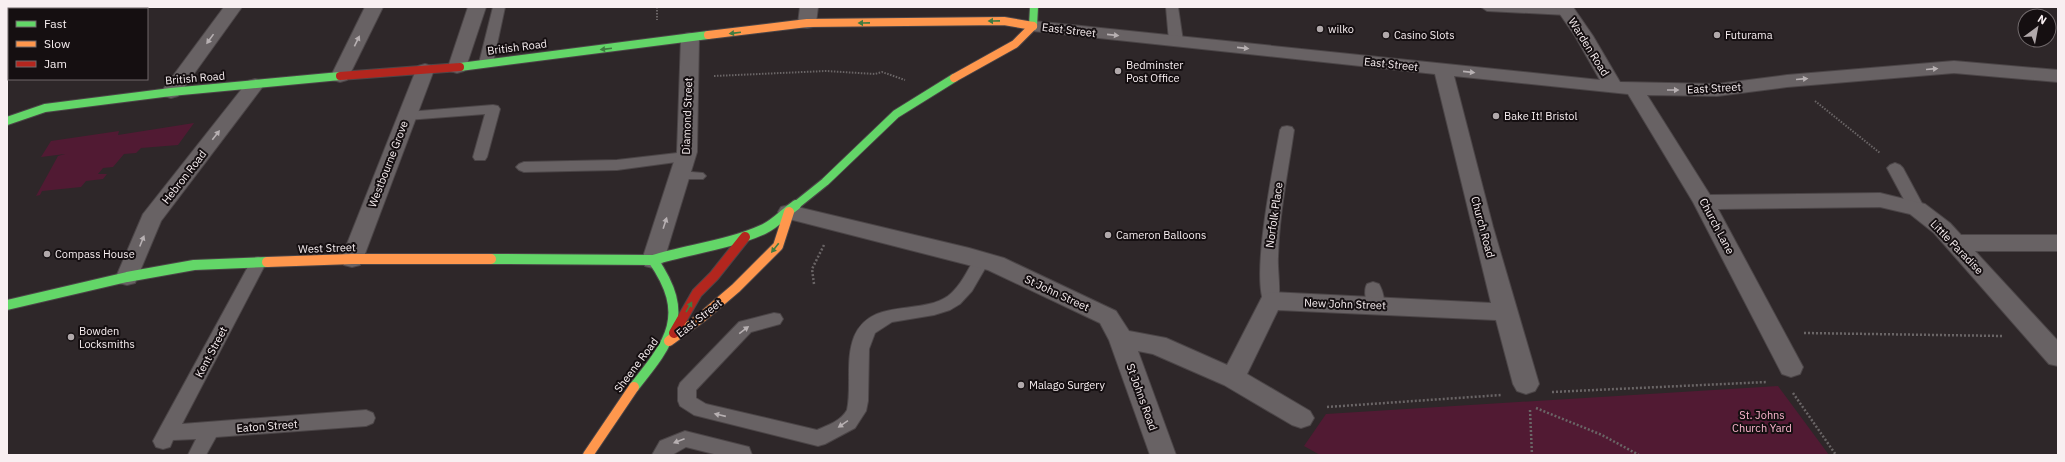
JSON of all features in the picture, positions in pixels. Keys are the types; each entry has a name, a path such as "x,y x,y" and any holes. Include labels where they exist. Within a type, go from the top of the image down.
{"main road":[{"path":"1033,26 1035,15 1034,7"},
{"name":"British Road","path":"7,121 45,108 171,92 340,76 457,67 690,38 808,15 1004,21 1033,26"},
{"name":"East Street","path":"653,260 745,237 766,229 826,182 896,114 962,73 1015,44 1033,26"},
{"name":"East Street","path":"669,341 702,317 736,288 778,246 789,212"},
{"name":"East Street","path":"669,341 697,292 714,276 745,237"},
{"name":"West Street","path":"7,306 127,277 194,265 352,259 653,260"},
{"name":"Sheene Road","path":"588,455 614,414 669,341 673,313 670,294 660,268 653,260"}],"street":[{"path":"171,92 233,7"},
{"path":"340,76 374,7"},
{"path":"457,67 477,7"},
{"name":"Warden Road","path":"1566,9 1614,87"},
{"name":"East Street","path":"1033,26 1634,89 1718,90 1787,81 1954,67 2058,76"},
{"name":"Diamond Street","path":"653,260 689,176 686,157 690,38"},
{"name":"Westbourne Grove","path":"352,259 424,70"},
{"name":"Church Road","path":"1443,70 1456,126 1505,312 1528,389"},
{"name":"Hebron Road","path":"127,277 151,219 255,85"},
{"name":"Church Lane","path":"1634,89 1704,202 1791,367"},
{"name":"Little Paradise","path":"1704,202 1880,200 1917,209 1942,228 2058,357"},
{"name":"St John Street","path":"789,212 996,264 1108,317 1121,339"},
{"path":"1956,243 2058,243"},
{"name":"New John Street","path":"1271,301 1374,296 1505,312"},
{"path":"1233,378 1271,301"},
{"path":"1121,339 1157,345 1233,378 1301,418"},
{"name":"St Johns Road","path":"1121,339 1163,455"}],"lane":[{"path":"486,63 500,7"},
{"path":"1486,7 1566,9"},
{"path":"1172,9 1176,41"},
{"path":"407,116 493,109 480,157"},
{"name":"Norfolk Place","path":"1271,301 1268,279 1268,250 1286,130"},
{"path":"524,167 617,166 686,157"},
{"path":"1895,168 1917,209"},
{"path":"774,319 745,327 687,388 688,401 701,410 818,438 853,418 858,405 859,351 869,328 880,319 901,313 942,306 954,300 966,287 982,260"},
{"name":"Kent Street","path":"165,437 258,263"},
{"name":"Eaton Street","path":"165,437 210,430 366,418"},
{"path":"197,454 210,430"},
{"path":"662,455 667,447 685,439 742,453 742,455"}],"path":[{"path":"710,77 826,71 875,74 882,72 901,79"},
{"path":"1787,81 1874,147 1895,168"},
{"path":"814,284 812,269 828,239 841,225"},
{"path":"1773,333 2039,336"},
{"path":"1791,367 1800,380 1785,381 1836,455"},
{"path":"1301,418 1316,408 1528,389 1769,382"},
{"path":"1532,455 1530,406 1602,435 1639,455"}],"green space":[{"path":"194,123 178,145 141,148 136,153 124,154 113,167 103,168 98,174 107,174 103,179 86,181 81,187 42,191 40,195 36,196 58,156 65,154 41,157 51,141 119,131 118,135"},
{"name":"St. Johns Church Yard","path":"1778,386 1829,455 1320,455 1304,446 1326,414"}],"traffic: fast":[{"path":"1033,26 1034,7"},
{"path":"460,67 708,35"},
{"path":"7,121 45,108 171,92 340,76"},
{"path":"653,260 680,252 700,249 765,229 825,182 896,114 954,78"},
{"path":"491,259 653,260 669,289 672,300 673,322 671,333 664,349 634,387"},
{"path":"7,305 127,277 194,265 267,262"}],"traffic: slow":[{"path":"708,35 807,23 1004,21 1033,26"},
{"path":"954,78 1015,44 1033,26"},
{"path":"669,341 702,317 736,288 778,246 789,212"},
{"path":"267,262 352,259 491,259"},
{"path":"588,455 634,387"}],"traffic: jam":[{"path":"340,76 460,67"},
{"path":"674,333 697,293 714,276 745,237"}],"place":[{"name":"wilko","path":"1320,29"},
{"name":"Casino Slots","path":"1386,35"},
{"name":"Futurama","path":"1717,35"},
{"name":"Bedminster Post Office","path":"1118,71"},
{"name":"Bake It! Bristol","path":"1496,116"},
{"name":"Cameron Balloons","path":"1108,235"},
{"name":"Compass House","path":"47,254"},
{"name":"Bowden Locksmiths","path":"71,337"},
{"name":"Malago Surgery","path":"1021,385"}]}
